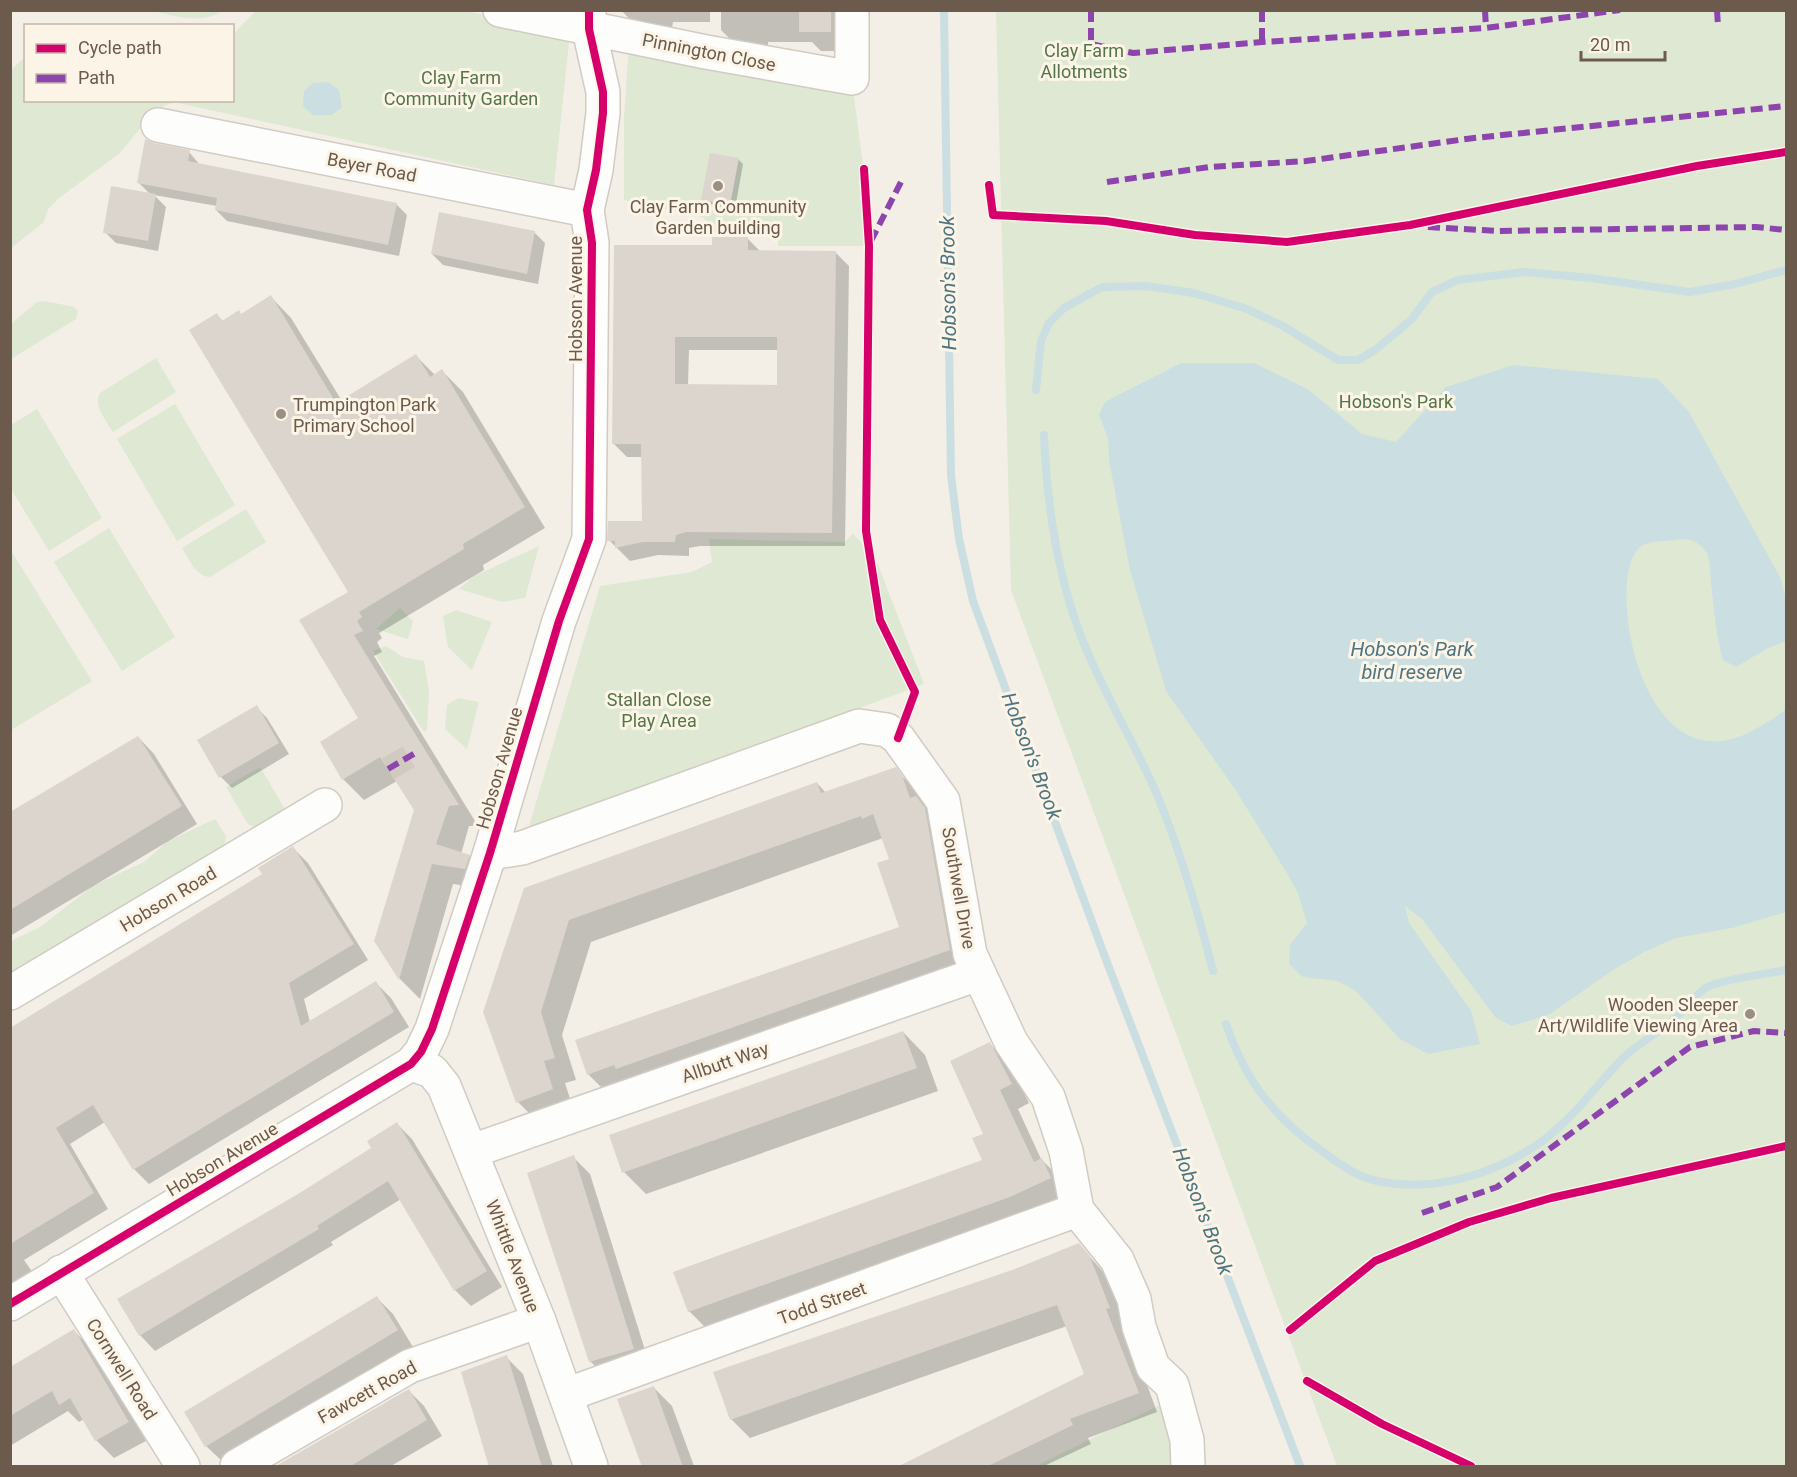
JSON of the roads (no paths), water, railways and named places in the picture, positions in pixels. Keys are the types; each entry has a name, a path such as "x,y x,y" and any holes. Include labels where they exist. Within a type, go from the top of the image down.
{"street":[{"name":"Pinnington Close","path":"500,10 589,20 852,78 852,14"},
{"name":"Hobson Avenue","path":"10,1304 411,1064 421,1052 432,1029 490,853 534,700 589,539 592,243 587,210 596,170 603,113 597,58 589,20"},
{"name":"Beyer Road","path":"158,125 587,210"},
{"name":"Southwell Drive","path":"490,853 522,848 859,726 887,730 912,755 942,801 951,839 953,868 970,954 1011,1042 1048,1097 1066,1151 1077,1210 1117,1260 1134,1299 1139,1327 1153,1367 1172,1385 1187,1440 1188,1467"},
{"name":"Hobson Road","path":"10,993 325,805"},
{"name":"Allbutt Way","path":"472,1151 978,974"},
{"name":"Whittle Avenue","path":"411,1064 432,1071 444,1086 472,1151 538,1321 591,1467"},
{"name":"Todd Street","path":"566,1395 1077,1210"},
{"name":"Cornwell Road","path":"62,1272 183,1467"},
{"name":"Fawcett Road","path":"237,1467 410,1366 538,1321"}],"water":[{"path":"328,82 339,90 342,108 331,115 313,115 303,106 304,91 313,83"},
{"name":"Hobson's Park bird reserve","path":"1181,363 1254,363 1309,390 1362,434 1396,442 1446,387 1513,365 1658,379 1689,412 1781,579 1786,600 1786,641 1766,649 1736,667 1723,660 1708,555 1696,543 1684,539 1643,545 1631,562 1627,592 1629,629 1639,669 1656,704 1681,731 1713,741 1752,731 1786,709 1786,912 1732,928 1676,938 1644,952 1613,970 1550,1014 1512,1026 1496,1018 1422,919 1405,906 1409,923 1471,1011 1480,1044 1428,1054 1400,1039 1356,991 1338,981 1303,977 1289,964 1290,945 1307,923 1298,893 1237,792 1166,691 1130,570 1109,460 1108,438 1099,415 1105,402"}],"waterway":[{"name":"Hobson's Brook","path":"944,10 951,475 959,539 973,601 1105,957 1300,1466"},
{"path":"1036,390 1041,341 1049,323 1064,308 1102,287 1146,286 1194,293 1247,309 1283,326 1338,360 1358,360 1375,350 1411,320 1432,292 1458,280 1524,272 1591,278 1690,292 1735,284 1786,270"},
{"path":"1044,435 1050,512 1059,562 1072,612 1089,657 1158,797 1188,883 1213,971"},
{"path":"1226,1024 1243,1064 1264,1098 1308,1141 1342,1166 1373,1180 1395,1184 1439,1183 1461,1179 1503,1164 1541,1142 1574,1112 1624,1057 1671,1022 1707,987 1733,979 1786,970"}],"tunnel":[{"path":"388,769 417,752"}],"place":[{"name":"Clay Farm Community Garden building","path":"718,186"},
{"name":"Trumpington Park Primary School","path":"281,414"},
{"name":"Wooden Sleeper Art/Wildlife Viewing Area","path":"1750,1014"}],"park label":[{"name":"Clay Farm Allotments","path":"1084,60"},
{"name":"Clay Farm Community Garden","path":"461,88"},
{"name":"Hobson's Park","path":"1396,401"},
{"name":"Stallan Close Play Area","path":"659,709"}]}
